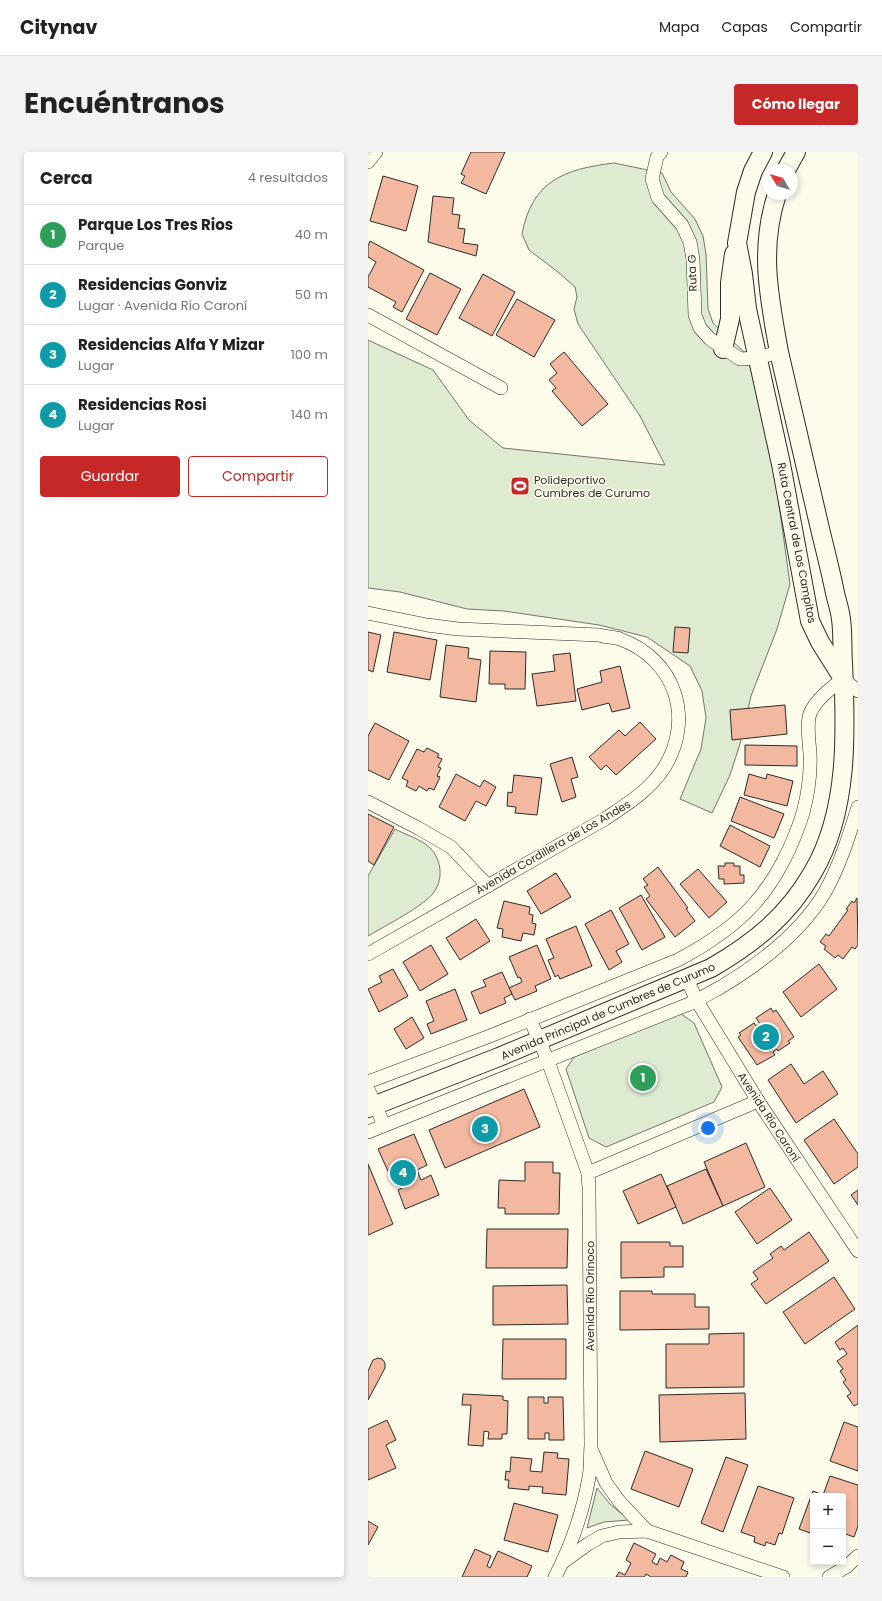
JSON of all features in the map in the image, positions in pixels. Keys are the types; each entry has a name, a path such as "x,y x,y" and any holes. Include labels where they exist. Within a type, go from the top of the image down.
{"main road":[{"name":"Ruta Central de Los Campitos","path":"762,152 753,171 746,192 737,243 743,274 747,309 781,464 810,621 820,642 844,680"},
{"path":"789,164 796,152"},
{"name":"Ruta Central de Los Campitos","path":"776,200 768,230 766,263 771,308 779,352 841,619 844,680"},
{"path":"723,349 730,319 730,284 737,243"},
{"name":"Avenida Principal de Cumbres de Curumo","path":"370,1100 539,1040 687,979 734,955 773,925 788,908 814,871 830,831 840,788 845,745 844,680"}],"street":[{"path":"368,162 376,152"},
{"name":"Ruta G","path":"661,152 657,157 652,179 658,198 682,225 690,242 693,259 695,315 700,328 710,339 740,359 758,358 779,352"},
{"path":"368,315 501,388"},
{"name":"Avenida Cordillera de Los Andes","path":"368,613 427,625 458,629 599,635 619,639 639,649 657,663 671,683 678,701 679,721 676,744 664,767 652,784 636,799 605,819 368,954"},
{"path":"844,680 858,691"},
{"name":"Avenida Principal de Cumbres de Curumo","path":"368,1082 678,960 706,944 726,929 754,904 777,873 803,812 810,775 808,731 809,715 820,698 831,687 844,680"},
{"path":"368,802 451,847 488,886"},
{"name":"Avenida Principal de Cumbres de Curumo","path":"368,1132 697,1001 739,976 786,940 800,926 824,893 833,877 849,837 858,807"},
{"name":"Avenida Río Caroní","path":"687,979 697,1001 758,1102 858,1250"},
{"name":"Avenida Río Orinoco","path":"530,1019 548,1061 588,1173 591,1446 589,1476 577,1527 563,1563 555,1577"},
{"path":"370,1100 384,1126"},
{"path":"588,1173 758,1102"},
{"path":"591,1446 606,1483 619,1501 647,1531"},
{"path":"563,1563 588,1544 602,1536 619,1532 647,1531 783,1577"},
{"path":"829,1577 846,1567 858,1556"}],"green space":[{"path":"614,163 662,173 671,192 695,219 703,236 706,254 708,309 713,323 743,351 763,362 765,403 790,584 777,629 751,696 740,744 730,775 712,813 680,799 701,749 706,718 702,691 690,666 647,637 599,625 504,611 467,609 400,592 368,588 368,340 433,370 469,420 503,448 665,465 640,416 578,324 574,309 577,297 575,287 529,250 522,234 527,216 534,201 542,190 553,181 580,169"},
{"path":"395,829 427,845 434,852 439,863 439,881 434,892 422,903 404,916 368,936 368,876"},
{"path":"680,1013 694,1023 722,1087 714,1102 606,1147 589,1138 566,1069 574,1057"},
{"path":"597,1488 610,1504 629,1520 604,1522 587,1528"}],"building":[{"path":"471,152 505,152 486,194 461,183 465,176 461,174"},
{"path":"383,176 418,186 406,231 370,221"},
{"path":"433,196 454,198 452,214 460,215 458,228 465,229 463,243 478,245 476,256 428,242"},
{"path":"370,241 424,270 402,312 393,307 396,302 368,287 368,277 376,262 368,257 368,246"},
{"path":"430,273 461,289 437,335 406,319"},
{"path":"483,274 515,292 492,336 459,318"},
{"path":"517,299 555,320 534,357 496,335"},
{"path":"564,352 608,404 582,426 552,391 556,388 549,380 557,373 550,364"},
{"path":"675,627 690,628 688,653 673,652"},
{"path":"368,632 381,635 373,672 368,670"},
{"path":"394,632 437,640 430,680 387,672"},
{"path":"446,645 469,648 468,658 481,660 476,702 440,697"},
{"path":"490,651 526,652 525,689 505,689 505,684 489,684"},
{"path":"570,653 576,701 537,706 532,674 555,671 553,655"},
{"path":"620,666 630,708 612,712 609,703 582,710 577,689 602,682 600,671"},
{"path":"785,705 787,734 732,740 730,710"},
{"path":"640,722 656,739 616,775 606,765 601,770 589,757 619,730 625,736"},
{"path":"375,723 409,741 389,780 368,770 368,736"},
{"path":"745,745 797,746 797,766 745,765"},
{"path":"427,748 439,754 437,757 442,759 438,767 441,768 437,776 440,777 434,790 429,788 427,791 419,786 416,791 406,786 408,781 402,778 417,749 424,752"},
{"path":"572,757 578,777 571,779 576,797 562,802 550,764"},
{"path":"456,774 480,787 484,780 496,787 486,806 476,801 465,821 439,807"},
{"path":"749,774 766,779 767,774 793,781 787,806 744,795"},
{"path":"514,775 542,778 537,815 515,813 516,807 507,806 508,792 512,793"},
{"path":"740,797 784,814 774,838 731,821"},
{"path":"368,814 394,827 374,865 368,861"},
{"path":"730,825 770,846 760,867 720,846"},
{"path":"725,863 734,863 734,866 740,866 740,875 744,875 744,883 724,884 724,879 719,879 718,866 725,866"},
{"path":"658,867 688,908 686,909 695,921 675,937 646,899 650,896 644,887 648,885 643,879"},
{"path":"698,869 727,902 709,918 680,884"},
{"path":"556,873 571,897 541,914 527,891"},
{"path":"641,895 665,937 642,950 619,908"},
{"path":"857,898 858,945 855,949 852,947 843,959 838,955 835,958 824,949 826,946 820,942 826,934 829,936 848,910 846,909 852,901 854,903"},
{"path":"504,901 530,907 529,914 533,915 532,923 536,924 534,935 523,933 521,941 502,937 503,929 497,928"},
{"path":"611,910 629,944 616,951 622,962 609,970 585,924"},
{"path":"476,919 490,941 460,960 446,938"},
{"path":"576,926 592,966 560,979 558,975 555,977 548,960 554,958 546,939"},
{"path":"431,945 448,974 420,991 403,962"},
{"path":"537,945 551,979 535,986 537,991 515,1000 509,988 522,982 520,977 518,978 509,957"},
{"path":"819,964 837,989 801,1017 783,992"},
{"path":"393,969 408,996 379,1012 368,989 382,982 379,976"},
{"path":"502,972 512,994 504,998 506,1003 480,1014 471,992 486,986 483,980"},
{"path":"455,989 467,1020 431,1034 427,1024 434,1021 426,1001"},
{"path":"771,1008 773,1012 776,1010 794,1037 788,1041 790,1043 778,1051 777,1049 773,1052 775,1055 757,1065 738,1037 741,1035 739,1033 754,1023 756,1026 760,1024 756,1018"},
{"path":"412,1017 424,1038 406,1049 394,1029"},
{"path":"791,1064 804,1084 823,1071 838,1094 796,1123 768,1080"},
{"path":"524,1089 540,1127 445,1168 429,1130"},
{"path":"834,1119 858,1154 858,1167 834,1184 804,1140"},
{"path":"414,1134 427,1165 417,1170 421,1180 431,1175 439,1195 405,1209 398,1190 406,1186 402,1176 392,1180 378,1149"},
{"path":"746,1143 765,1187 723,1206 704,1162"},
{"path":"525,1162 553,1162 553,1173 560,1173 559,1214 505,1214 505,1208 498,1208 499,1180 525,1181"},
{"path":"368,1164 393,1224 368,1235"},
{"path":"706,1169 723,1206 683,1224 667,1186"},
{"path":"661,1174 676,1207 638,1224 623,1191"},
{"path":"770,1188 792,1220 757,1244 735,1212"},
{"path":"858,1190 858,1205 851,1195"},
{"path":"487,1229 568,1229 567,1268 486,1268"},
{"path":"809,1232 829,1261 766,1304 751,1284 758,1279 753,1272 773,1258 770,1254 781,1246 784,1250"},
{"path":"621,1242 670,1242 670,1246 683,1246 683,1267 664,1267 664,1277 621,1278"},
{"path":"834,1277 855,1309 805,1344 783,1312"},
{"path":"567,1285 568,1324 493,1325 493,1286"},
{"path":"620,1291 652,1291 652,1294 695,1294 695,1307 709,1307 709,1329 620,1330"},
{"path":"858,1325 858,1404 854,1406 847,1396 851,1393 843,1382 846,1380 840,1371 843,1369 837,1361 847,1354 843,1348 840,1350 835,1342"},
{"path":"744,1333 744,1387 666,1388 666,1344 709,1344 709,1334"},
{"path":"503,1339 566,1339 566,1379 502,1379"},
{"path":"378,1358 382,1359 385,1363 385,1368 368,1400 368,1371 373,1360"},
{"path":"745,1393 746,1439 660,1442 659,1395"},
{"path":"463,1394 503,1396 503,1400 508,1401 507,1434 502,1434 502,1439 488,1439 489,1432 484,1431 483,1446 468,1445 471,1405 462,1405"},
{"path":"528,1397 544,1397 544,1403 548,1403 548,1397 563,1397 564,1440 549,1440 549,1433 545,1433 545,1439 528,1439"},
{"path":"387,1420 396,1440 386,1445 396,1468 368,1480 368,1429"},
{"path":"844,1422 858,1427 858,1471 830,1461"},
{"path":"645,1451 693,1469 679,1507 631,1489"},
{"path":"544,1452 558,1453 557,1458 569,1459 566,1495 542,1493 543,1487 529,1486 529,1490 508,1488 509,1480 505,1480 506,1471 510,1472 511,1457 532,1459 530,1471 542,1472"},
{"path":"726,1457 748,1465 723,1532 701,1523"},
{"path":"830,1476 858,1485 858,1526 854,1537 846,1534 846,1493 824,1493"},
{"path":"758,1486 794,1498 782,1534 779,1533 775,1545 766,1542 765,1546 754,1542 755,1537 741,1532"},
{"path":"810,1499 810,1533 799,1529"},
{"path":"514,1503 558,1515 548,1552 504,1540"},
{"path":"368,1521 378,1527 368,1545"},
{"path":"634,1543 656,1554 652,1562 657,1565 660,1558 667,1562 671,1555 684,1562 681,1569 688,1572 686,1577 651,1577 646,1574 644,1577 616,1577 619,1572 625,1575 631,1563 626,1560"},
{"path":"475,1549 491,1556 487,1566 490,1568 498,1551 532,1566 527,1577 462,1577"}],"place":[{"name":"Polideportivo Cumbres de Curumo","path":"520,486"},
{"name":"Residencias Gonviz","path":"766,1037"},
{"name":"Parque Los Tres Rios","path":"643,1078"},
{"name":"Residencias Alfa Y Mizar","path":"485,1129"},
{"name":"Residencias Rosi","path":"403,1173"}]}
